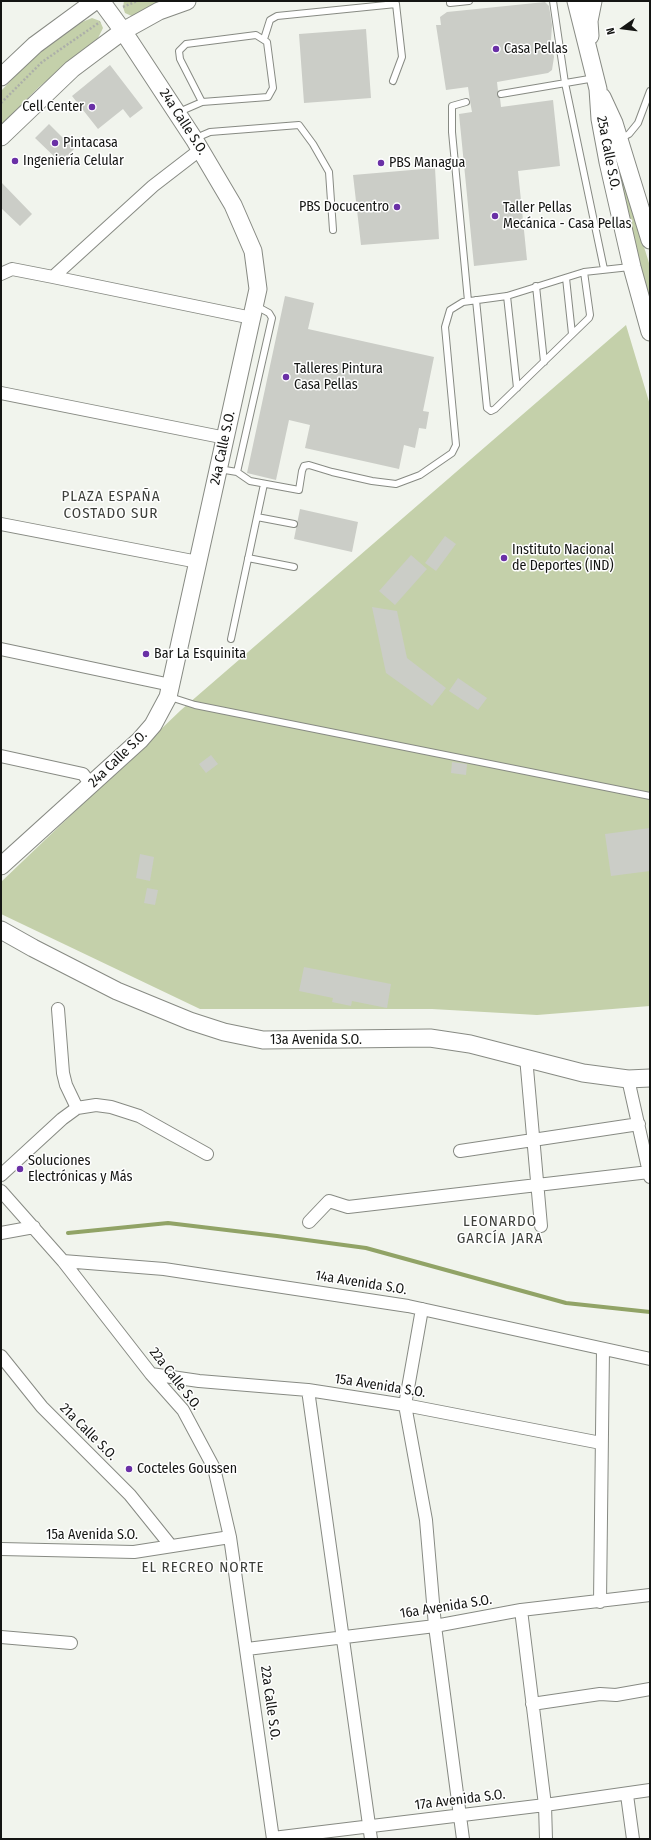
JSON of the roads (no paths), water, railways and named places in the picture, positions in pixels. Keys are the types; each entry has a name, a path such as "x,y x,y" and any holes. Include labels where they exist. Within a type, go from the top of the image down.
{"street":[{"path":"1,77 35,45 95,1"},
{"name":"24a Calle S.O.","path":"1,866 92,786 140,740 152,724 170,691 258,289 253,251 234,206 198,144 123,31 101,1"},
{"path":"1,137 72,69 123,31 158,11 187,1"},
{"name":"25a Calle S.O.","path":"576,1 595,77 605,148 632,267 650,332"},
{"path":"593,1 589,22 595,77"},
{"name":"25a Calle S.O.","path":"595,77 608,107 650,240"},
{"path":"53,277 198,144"},
{"path":"1,274 12,269 253,312"},
{"path":"1,393 226,438"},
{"path":"1,524 198,562"},
{"path":"1,649 170,691"},
{"path":"1,756 83,774 92,786"},
{"name":"13a Avenida S.O.","path":"1,930 117,991 190,1021 224,1032 263,1040 430,1038 470,1044 526,1057 549,1065 583,1073 628,1079 650,1078"},
{"path":"58,1009 63,1073 66,1085 77,1108"},
{"path":"526,1057 542,1226"},
{"path":"309,1222 328,1201 348,1207 538,1185 650,1174 628,1079"},
{"path":"1,1175 62,1119 77,1108 96,1105 111,1107 139,1116 207,1154"},
{"path":"460,1151 639,1124"},
{"name":"22a Calle S.O.","path":"1,1191 63,1261 151,1374 183,1410 214,1468 230,1538 273,1838"},
{"path":"1,1234 34,1227"},
{"name":"14a Avenida S.O.","path":"63,1261 164,1269 422,1309 650,1359"},
{"path":"422,1309 405,1405 426,1520 435,1626 463,1839"},
{"path":"600,1602 603,1349"},
{"name":"21a Calle S.O.","path":"1,1356 6,1369 130,1495 171,1546"},
{"name":"15a Avenida S.O.","path":"151,1374 199,1381 308,1390 405,1405 601,1443"},
{"path":"308,1390 371,1839"},
{"name":"15a Avenida S.O.","path":"1,1549 134,1552 230,1538"},
{"name":"16a Avenida S.O.","path":"247,1650 435,1626 521,1610 650,1595"},
{"path":"521,1610 545,1805 546,1839"},
{"path":"1,1638 71,1643"},
{"path":"532,1704 600,1694 616,1695 650,1690"},
{"name":"17a Avenida S.O.","path":"273,1838 627,1795 650,1790"},
{"path":"627,1795 633,1839"}],"lane":[{"path":"450,1 450,3 469,1"},
{"path":"553,1 565,83 604,269"},
{"path":"264,39 270,20 277,16 396,2 402,57 392,81"},
{"path":"177,113 202,102 268,96 273,88 273,83 267,42 256,35 186,44 179,51 180,58 202,102"},
{"path":"501,94 595,77"},
{"path":"619,140 629,134 638,123 650,91"},
{"path":"466,102 452,106 452,132 468,301"},
{"path":"198,144 210,132 298,125 313,144 329,172 333,230"},
{"path":"219,469 237,472 250,481 299,490 304,466 309,465 372,481 396,484 420,476 452,453 456,445 445,327 450,310 463,302 507,296 584,272 632,267"},
{"path":"476,300 487,408 490,411 495,409 518,388 589,318 590,314 584,272"},
{"path":"566,278 572,334"},
{"path":"536,286 544,362"},
{"path":"507,296 518,388"},
{"path":"237,472 272,318 269,313 253,312"},
{"path":"231,639 264,484"},
{"path":"257,517 294,524"},
{"path":"248,558 294,568"},
{"path":"170,691 203,707 650,796"}],"waterway":[{"path":"68,1233 168,1223 366,1248 566,1303 650,1312"}],"place":[{"name":"Casa Pellas","path":"496,49"},
{"name":"Cell Center","path":"92,107"},
{"name":"Pintacasa","path":"55,143"},
{"name":"Ingeniería Celular","path":"15,161"},
{"name":"PBS Managua","path":"381,163"},
{"name":"PBS Docucentro","path":"397,207"},
{"name":"Taller Pellas Mecánica - Casa Pellas","path":"495,216"},
{"name":"Talleres Pintura Casa Pellas","path":"286,377"},
{"name":"Instituto Nacional de Deportes (IND)","path":"504,558"},
{"name":"Bar La Esquinita","path":"146,654"},
{"name":"Soluciones Electrónicas y Más","path":"20,1169"},
{"name":"Cocteles Goussen","path":"129,1469"}],"district":[{"name":"PLAZA ESPAÑA COSTADO SUR","path":"111,506"},
{"name":"LEONARDO GARCÍA JARA","path":"500,1230"},
{"name":"EL RECREO NORTE","path":"203,1568"}]}
